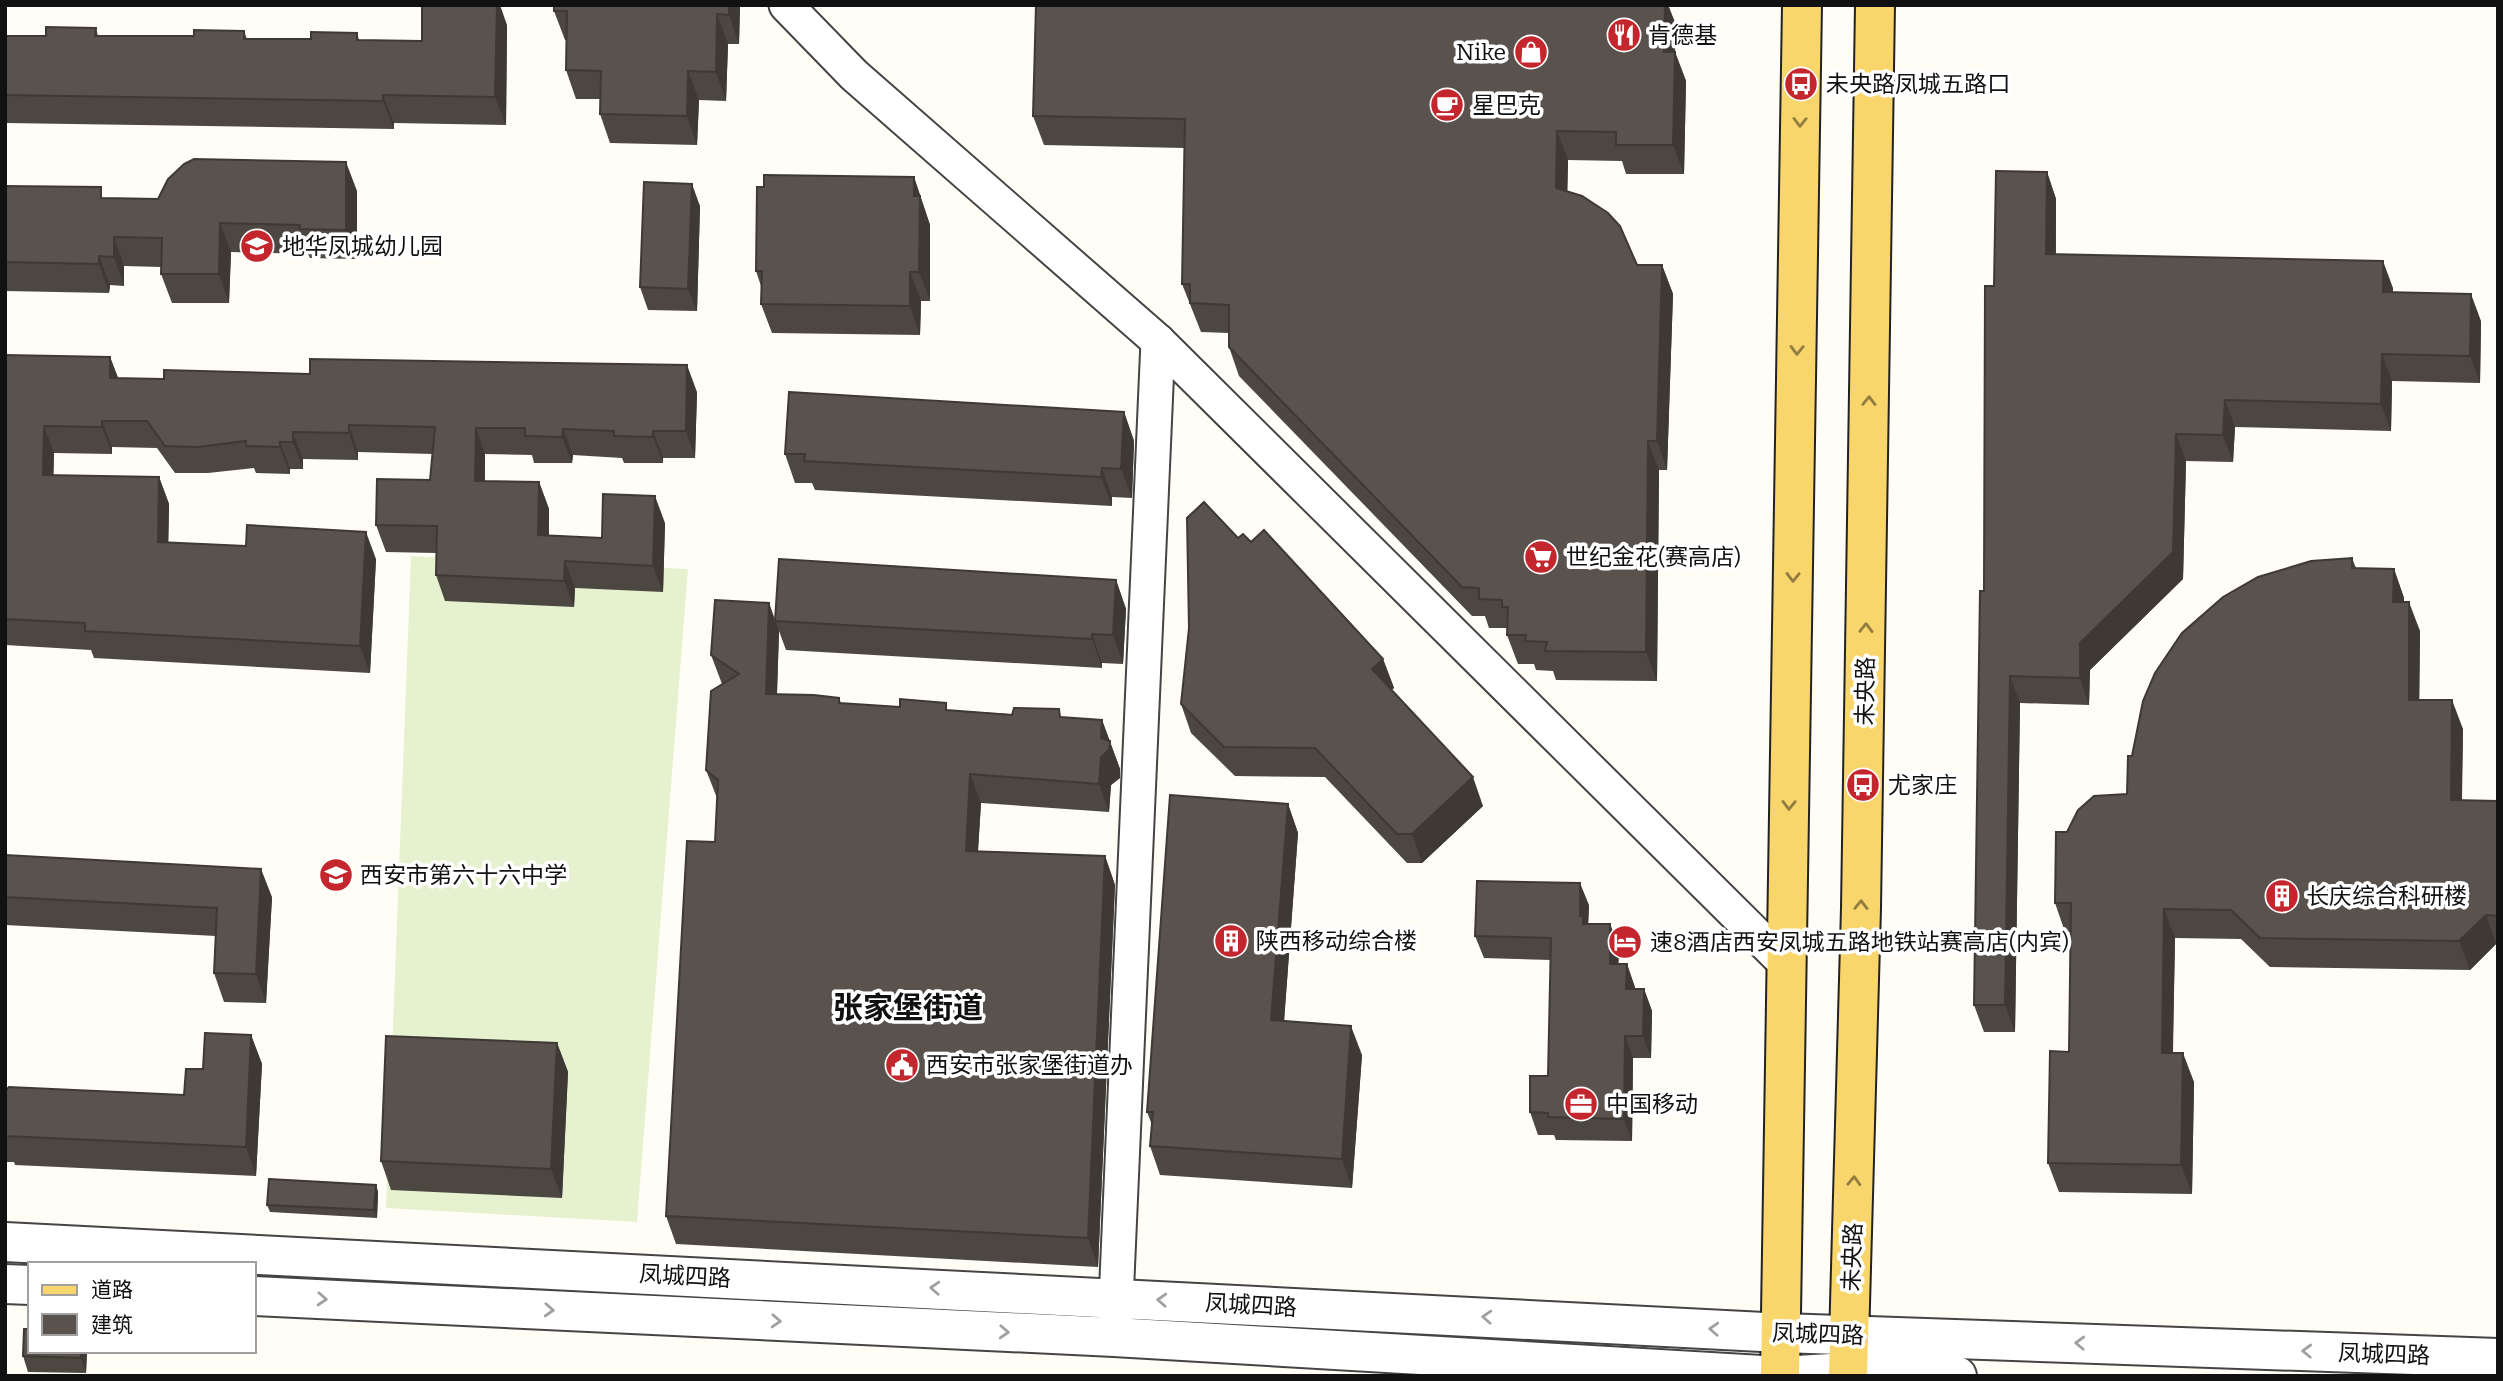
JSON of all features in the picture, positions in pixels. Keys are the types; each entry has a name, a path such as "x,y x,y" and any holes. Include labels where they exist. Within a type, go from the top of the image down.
{"main road":[{"path":"1780,1376 1802,5"},
{"name":"未央路","path":"1849,1361 1861,908 1875,5"}],"street":[{"path":"786,5 854,75 1158,341 1786,964"},
{"path":"1114,1337 1118,1297 1158,341"},
{"name":"凤城四路","path":"5,1242 1782,1333 1849,1361 1957,1376"},
{"path":"5,1284 28,1285"},
{"name":"凤城四路","path":"256,1296 1114,1337 1780,1376 1849,1361 2498,1358"}],"green space":[{"path":"411,556 688,569 637,1222 386,1208"}],"building":[{"path":"422,5 497,5 495,97 383,95 383,101 5,95 5,36 46,36 46,27 96,28 95,36 194,36 194,30 244,31 244,39 311,39 311,32 357,33 357,40 422,41"},
{"path":"554,5 729,5 729,15 717,14 716,72 688,71 687,116 600,114 601,71 566,70 567,11 554,11"},
{"name":"世纪金花(赛高店)","path":"1036,5 1665,5 1664,52 1675,52 1673,145 1616,145 1616,132 1557,131 1556,188 1582,196 1608,213 1620,226 1637,265 1662,265 1657,441 1648,441 1646,652 1545,651 1547,642 1525,641 1526,635 1507,635 1508,607 1502,607 1502,600 1479,599 1479,588 1462,587 1229,347 1229,305 1190,303 1190,284 1182,284 1185,119 1033,116"},
{"path":"194,159 346,162 346,230 299,229 300,225 220,223 219,274 161,274 162,238 114,237 114,257 99,256 99,264 5,262 5,186 101,187 101,198 158,199 168,179 184,164"},
{"path":"1996,171 2047,172 2046,254 2383,261 2383,292 2471,294 2470,356 2382,354 2381,404 2225,400 2223,435 2176,434 2173,552 2080,643 2080,678 2010,676 2005,1005 1974,1005 1980,591 1984,591 1985,286 1994,286"},
{"path":"764,175 914,177 914,196 920,196 919,272 910,272 910,306 761,304 762,271 756,271 757,187 764,187"},
{"path":"644,182 692,184 688,289 640,287"},
{"path":"5,355 110,357 110,378 164,379 164,370 310,374 310,359 687,365 686,431 653,431 653,437 614,436 614,431 563,429 562,437 525,436 525,428 476,428 475,481 539,482 538,535 602,538 603,494 655,496 653,566 565,561 564,581 436,575 437,526 376,525 377,479 430,480 435,427 349,425 349,433 293,432 293,442 280,442 280,447 246,446 246,441 198,447 165,446 147,421 102,421 102,427 44,426 43,475 159,477 158,542 246,546 247,525 366,532 360,646 85,631 85,623 5,619"},
{"path":"789,392 1124,412 1121,469 1102,468 1101,477 804,461 805,454 785,454"},
{"path":"1204,502 1238,538 1243,534 1251,542 1264,530 1383,659 1372,669 1473,777 1412,834 1397,834 1315,748 1224,747 1181,704 1189,628 1187,518"},
{"name":"长庆综合科研楼","path":"2352,558 2352,568 2394,569 2393,602 2409,602 2409,700 2452,700 2451,800 2498,801 2498,916 2486,915 2459,941 2260,938 2231,910 2164,909 2162,1053 2183,1053 2181,1165 2048,1163 2050,1051 2069,1052 2071,903 2055,903 2056,832 2067,832 2078,810 2094,796 2127,794 2128,756 2132,756 2143,701 2155,673 2182,633 2223,597 2258,577 2311,561"},
{"path":"779,559 1116,580 1113,635 1092,634 1092,639 775,621"},
{"name":"西安市张家堡街道办","path":"715,600 769,603 766,694 814,695 839,698 839,703 900,707 900,699 946,703 946,710 1012,715 1014,708 1059,709 1060,717 1102,720 1101,738 1110,741 1109,750 1101,757 1099,784 970,774 966,851 1105,856 1088,1238 666,1216 687,841 715,842 718,780 706,770 711,691 739,674 711,655"},
{"name":"陕西移动综合楼","path":"1170,795 1288,804 1271,1020 1351,1026 1342,1159 1150,1146 1153,1112 1147,1112"},
{"path":"5,855 261,869 256,974 214,973 217,908 5,897"},
{"path":"1477,881 1580,883 1580,916 1583,916 1583,924 1610,924 1610,964 1627,964 1626,989 1644,989 1643,1036 1625,1036 1624,1119 1548,1117 1548,1113 1530,1112 1530,1076 1548,1076 1551,938 1475,936"},
{"path":"205,1033 251,1035 246,1147 5,1136 5,1091 9,1087 184,1095 186,1069 203,1069"},
{"path":"386,1036 557,1043 551,1169 381,1161"},
{"path":"269,1179 376,1185 374,1210 267,1205"},
{"path":"24,1329 28,1329 28,1353 81,1353 81,1358 23,1356"}],"place":[{"name":"肯德基","path":"1624,35"},
{"name":"Nike","path":"1531,52"},
{"name":"未央路凤城五路口","path":"1801,84"},
{"name":"星巴克","path":"1447,105"},
{"name":"地华凤城幼儿园","path":"257,246"},
{"name":"世纪金花(赛高店)","path":"1541,557"},
{"name":"尤家庄","path":"1863,785"},
{"name":"西安市第六十六中学","path":"336,875"},
{"name":"长庆综合科研楼","path":"2282,896"},
{"name":"陕西移动综合楼","path":"1231,941"},
{"name":"速8酒店西安凤城五路地铁站赛高店(内宾)","path":"1625,942"},
{"name":"西安市张家堡街道办","path":"902,1065"},
{"name":"中国移动","path":"1581,1104"}],"district":[{"name":"张家堡街道","path":"908,1008"}]}
